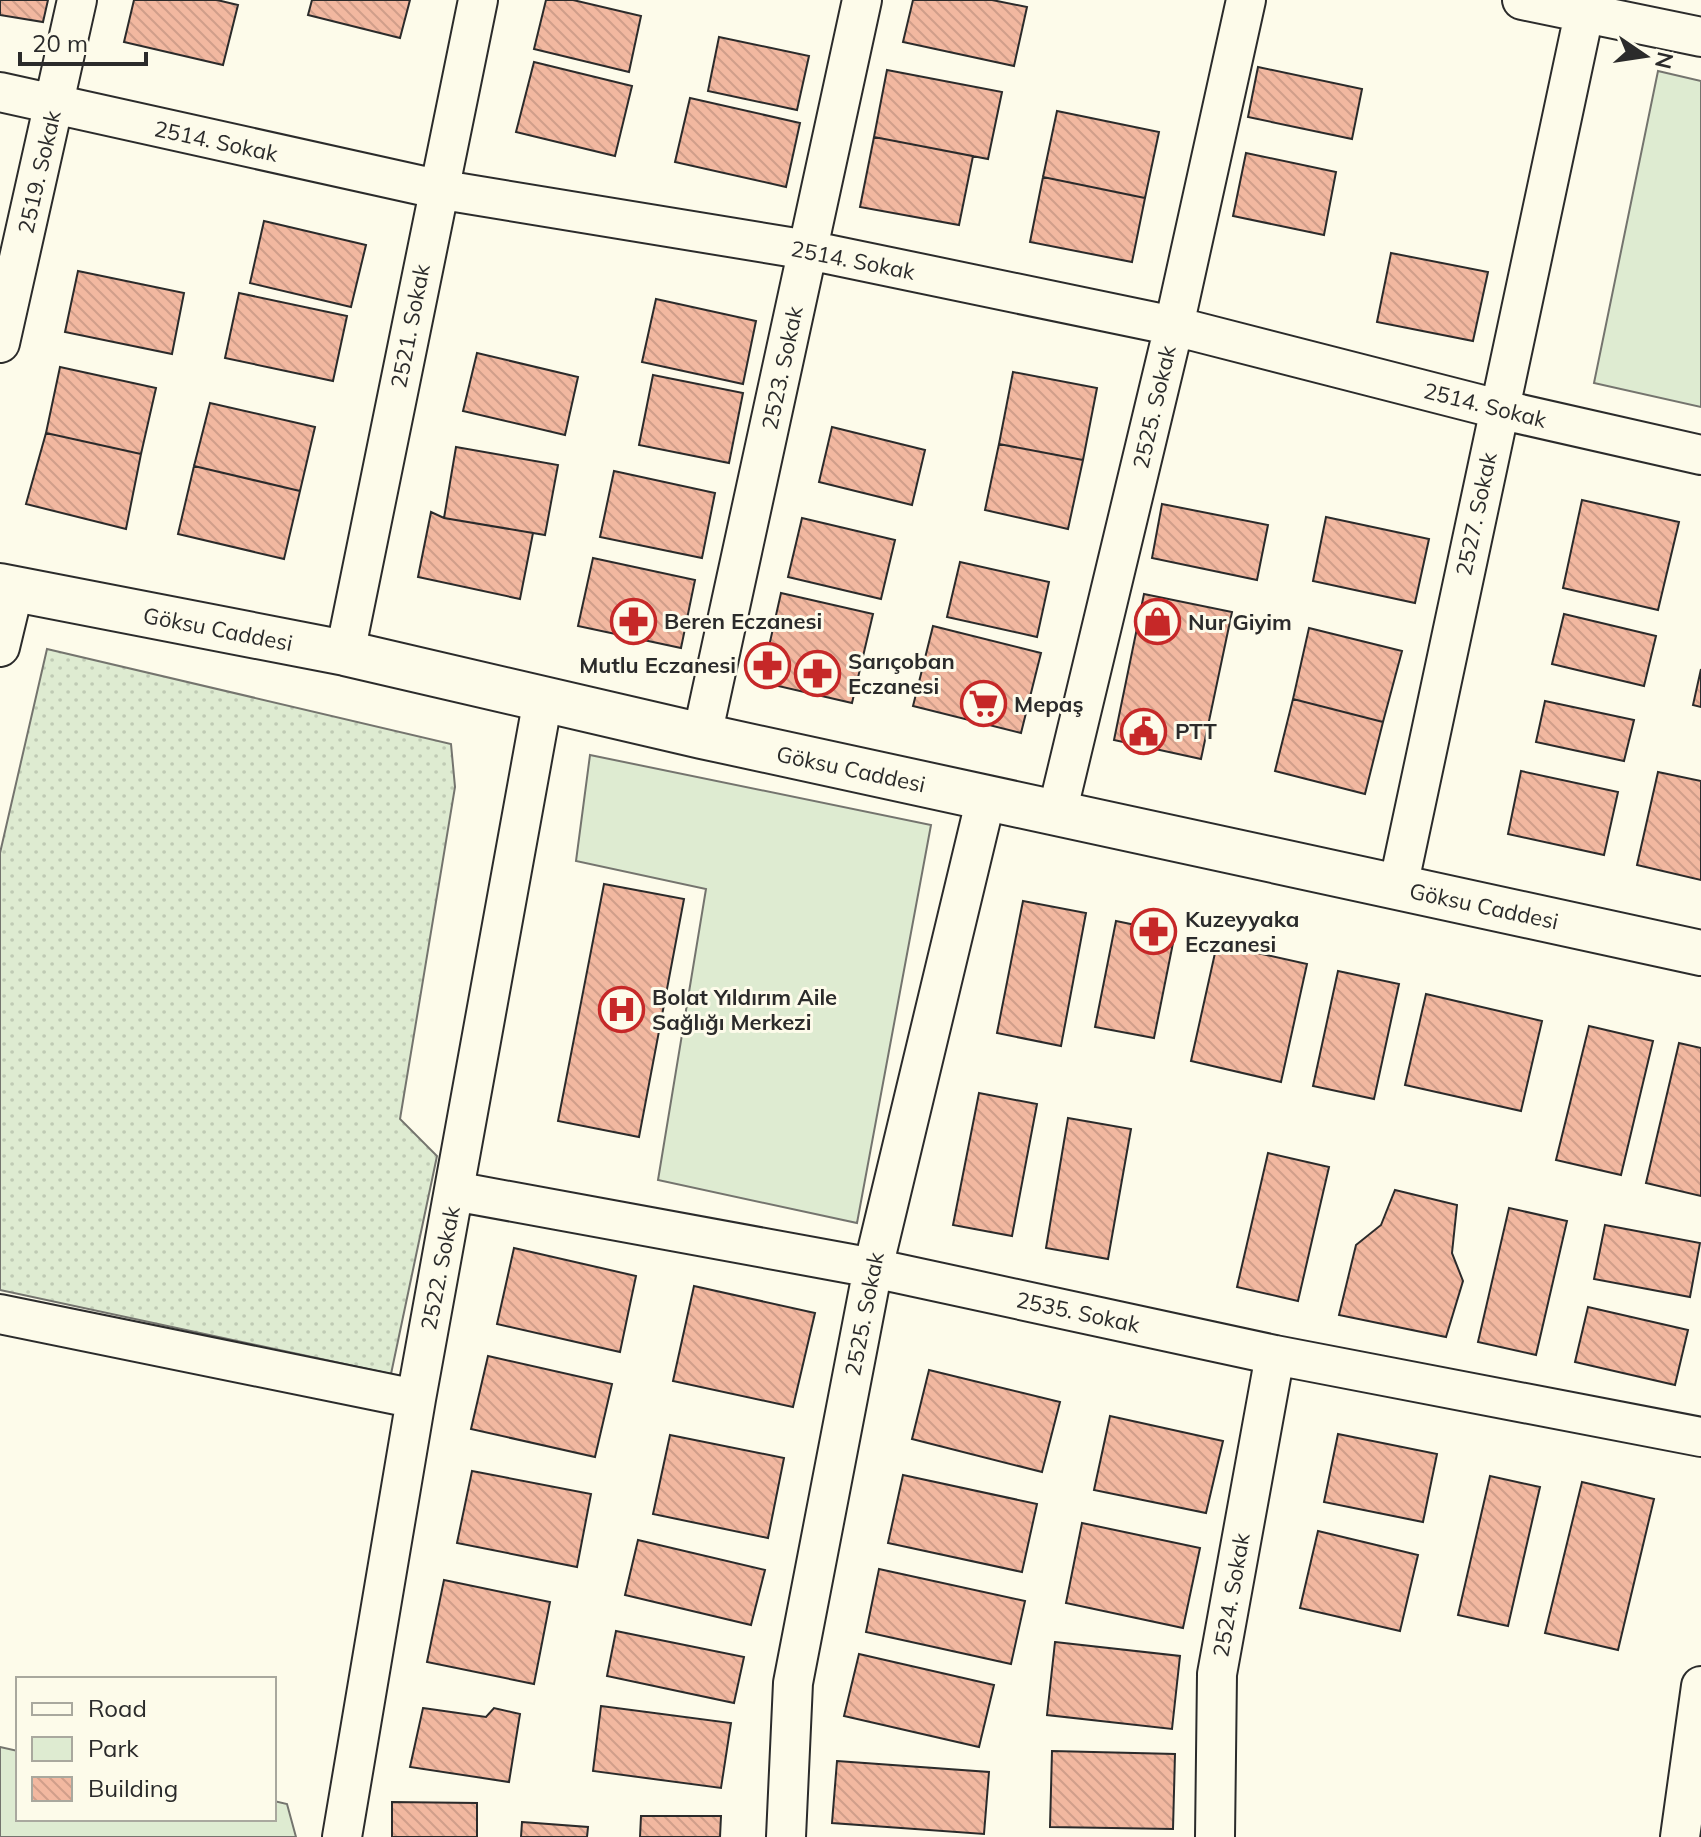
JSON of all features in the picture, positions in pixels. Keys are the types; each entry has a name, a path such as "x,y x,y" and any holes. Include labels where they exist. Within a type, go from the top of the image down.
{"street":[{"name":"2519. Sokak","path":"0,343 77,0"},
{"name":"2521. Sokak","path":"345,653 437,189 478,0"},
{"name":"2523. Sokak","path":"702,736 862,0"},
{"name":"2525. Sokak","path":"1057,813 1174,326 1246,0"},
{"path":"1522,0 1585,7 1701,37"},
{"name":"2527. Sokak","path":"1398,887 1585,7"},
{"name":"2514. Sokak","path":"0,92 437,189 808,250 1174,326 1498,409 1701,455"},
{"path":"0,647 7,588"},
{"name":"Göksu Caddesi","path":"7,588 345,653 702,736 1701,953"},
{"name":"2522. Sokak","path":"342,1837 416,1399 543,699"},
{"name":"2525. Sokak","path":"786,1837 793,1683 873,1268 986,798"},
{"name":"2535. Sokak","path":"454,1191 873,1268 1275,1355 1701,1437"},
{"path":"0,1314 416,1399"},
{"name":"2524. Sokak","path":"1215,1837 1217,1674 1275,1355"},
{"path":"1680,1837 1701,1686"}],"green space":[{"path":"1658,71 1701,81 1701,407 1594,383"},
{"path":"47,649 451,744 455,787 400,1119 437,1156 391,1374 0,1290 0,853"},
{"path":"590,755 931,825 857,1223 658,1180 706,889 576,861"},
{"path":"0,1747 16,1751 16,1821 276,1821 276,1801 287,1804 296,1837 0,1837"}],"building":[{"path":"0,0 48,0 43,22 0,15"},
{"path":"134,0 217,0 238,5 223,65 124,42"},
{"path":"312,0 410,0 400,38 308,15"},
{"path":"546,0 573,0 641,16 629,72 534,49"},
{"path":"913,0 992,0 1027,7 1014,66 903,42"},
{"path":"719,37 809,56 797,110 708,91"},
{"path":"534,62 632,86 615,156 516,132"},
{"path":"1258,67 1362,89 1352,139 1248,117"},
{"path":"887,70 1002,92 988,159 874,137"},
{"path":"690,98 800,123 786,187 675,162"},
{"path":"1057,111 1159,132 1145,198 1043,177"},
{"path":"874,137 973,156 959,225 860,207"},
{"path":"1246,153 1336,172 1324,235 1233,216"},
{"path":"1043,177 1145,198 1132,262 1030,242"},
{"path":"264,221 366,245 351,307 250,283"},
{"path":"1391,253 1488,272 1473,341 1377,322"},
{"path":"78,271 184,293 172,354 65,332"},
{"path":"239,293 347,316 333,381 225,358"},
{"path":"656,299 756,321 743,384 642,362"},
{"path":"477,353 578,377 565,435 463,411"},
{"path":"60,367 156,388 141,454 46,433"},
{"path":"1013,372 1097,388 1083,460 999,444"},
{"path":"653,375 743,393 729,463 639,445"},
{"path":"210,403 315,427 300,491 194,466"},
{"path":"832,427 925,450 912,505 819,482"},
{"path":"46,433 141,454 126,529 26,504"},
{"path":"999,444 1083,460 1068,529 985,510"},
{"path":"456,447 558,465 545,535 444,518"},
{"path":"194,466 300,491 284,559 178,534"},
{"path":"614,471 715,493 702,558 600,537"},
{"path":"1582,500 1679,522 1658,610 1563,588"},
{"path":"1162,504 1268,525 1257,580 1152,558"},
{"path":"431,512 444,518 533,533 520,599 418,577"},
{"path":"1326,517 1429,539 1415,603 1313,581"},
{"path":"802,518 895,540 881,599 788,577"},
{"path":"593,558 695,580 681,648 578,626"},
{"path":"960,562 1049,582 1037,637 947,617"},
{"path":"781,593 873,614 852,703 761,682"},
{"path":"1144,594 1232,612 1201,759 1114,740"},
{"path":"1564,614 1656,636 1644,686 1552,664"},
{"path":"933,626 1041,653 1021,733 913,706"},
{"path":"1309,628 1402,651 1383,722 1293,699"},
{"path":"1701,669 1701,707 1693,705"},
{"path":"1293,699 1383,722 1365,794 1275,771"},
{"path":"1545,701 1634,720 1624,761 1536,742"},
{"path":"1521,771 1618,792 1604,855 1508,834"},
{"path":"1658,772 1701,781 1701,880 1637,865"},
{"name":"Bolat Yıldırım Aile Sağlığı Merkezi","path":"604,884 684,899 639,1137 558,1121"},
{"path":"1023,901 1086,913 1061,1046 997,1033"},
{"path":"1116,921 1175,933 1154,1038 1095,1027"},
{"path":"1217,944 1307,964 1281,1082 1191,1061"},
{"path":"1338,971 1399,984 1374,1099 1313,1086"},
{"path":"1426,994 1542,1021 1521,1111 1405,1085"},
{"path":"1589,1026 1653,1041 1621,1175 1556,1160"},
{"path":"1679,1043 1701,1048 1701,1196 1646,1183"},
{"path":"979,1093 1037,1104 1012,1236 953,1225"},
{"path":"1068,1118 1131,1129 1108,1259 1046,1248"},
{"path":"1268,1153 1329,1167 1298,1301 1237,1287"},
{"path":"1395,1190 1457,1205 1452,1253 1463,1281 1446,1337 1339,1315 1356,1245 1381,1225"},
{"path":"1509,1208 1567,1221 1536,1355 1478,1342"},
{"path":"1605,1225 1700,1243 1690,1297 1594,1279"},
{"path":"514,1248 636,1276 620,1352 497,1324"},
{"path":"694,1286 815,1313 793,1407 673,1381"},
{"path":"1588,1307 1688,1330 1675,1385 1575,1362"},
{"path":"488,1356 612,1384 595,1457 471,1429"},
{"path":"929,1370 1060,1402 1042,1472 912,1439"},
{"path":"1110,1416 1223,1441 1206,1513 1094,1490"},
{"path":"1338,1434 1437,1454 1423,1522 1324,1502"},
{"path":"670,1435 784,1458 768,1538 653,1514"},
{"path":"472,1471 591,1494 577,1567 457,1543"},
{"path":"903,1475 1037,1504 1022,1572 888,1543"},
{"path":"1490,1476 1540,1487 1508,1626 1458,1615"},
{"path":"1582,1482 1654,1499 1618,1650 1545,1633"},
{"path":"1082,1523 1200,1548 1183,1628 1066,1603"},
{"path":"1318,1531 1418,1555 1400,1631 1300,1608"},
{"path":"638,1540 765,1570 751,1625 625,1595"},
{"path":"879,1569 1025,1601 1011,1664 866,1632"},
{"path":"444,1580 550,1602 534,1684 427,1662"},
{"path":"616,1631 744,1657 734,1703 607,1676"},
{"path":"1055,1642 1180,1656 1172,1729 1047,1715"},
{"path":"859,1654 994,1685 979,1747 844,1716"},
{"path":"601,1706 731,1723 721,1788 593,1771"},
{"path":"423,1708 486,1717 494,1708 520,1714 509,1782 410,1767"},
{"path":"1052,1751 1175,1754 1173,1829 1050,1827"},
{"path":"837,1761 989,1772 984,1834 832,1823"},
{"path":"392,1802 477,1803 477,1837 392,1837"},
{"path":"641,1816 721,1816 720,1837 640,1837"},
{"path":"522,1822 588,1827 587,1837 521,1837"}],"place":[{"name":"Beren Eczanesi","path":"633,621"},
{"name":"Nur Giyim","path":"1157,622"},
{"name":"Mutlu Eczanesi","path":"767,665"},
{"name":"Sarıçoban Eczanesi","path":"817,674"},
{"name":"Mepaş","path":"983,704"},
{"name":"PTT","path":"1144,731"},
{"name":"Kuzeyyaka Eczanesi","path":"1154,932"},
{"name":"Bolat Yıldırım Aile Sağlığı Merkezi","path":"621,1010"}]}
